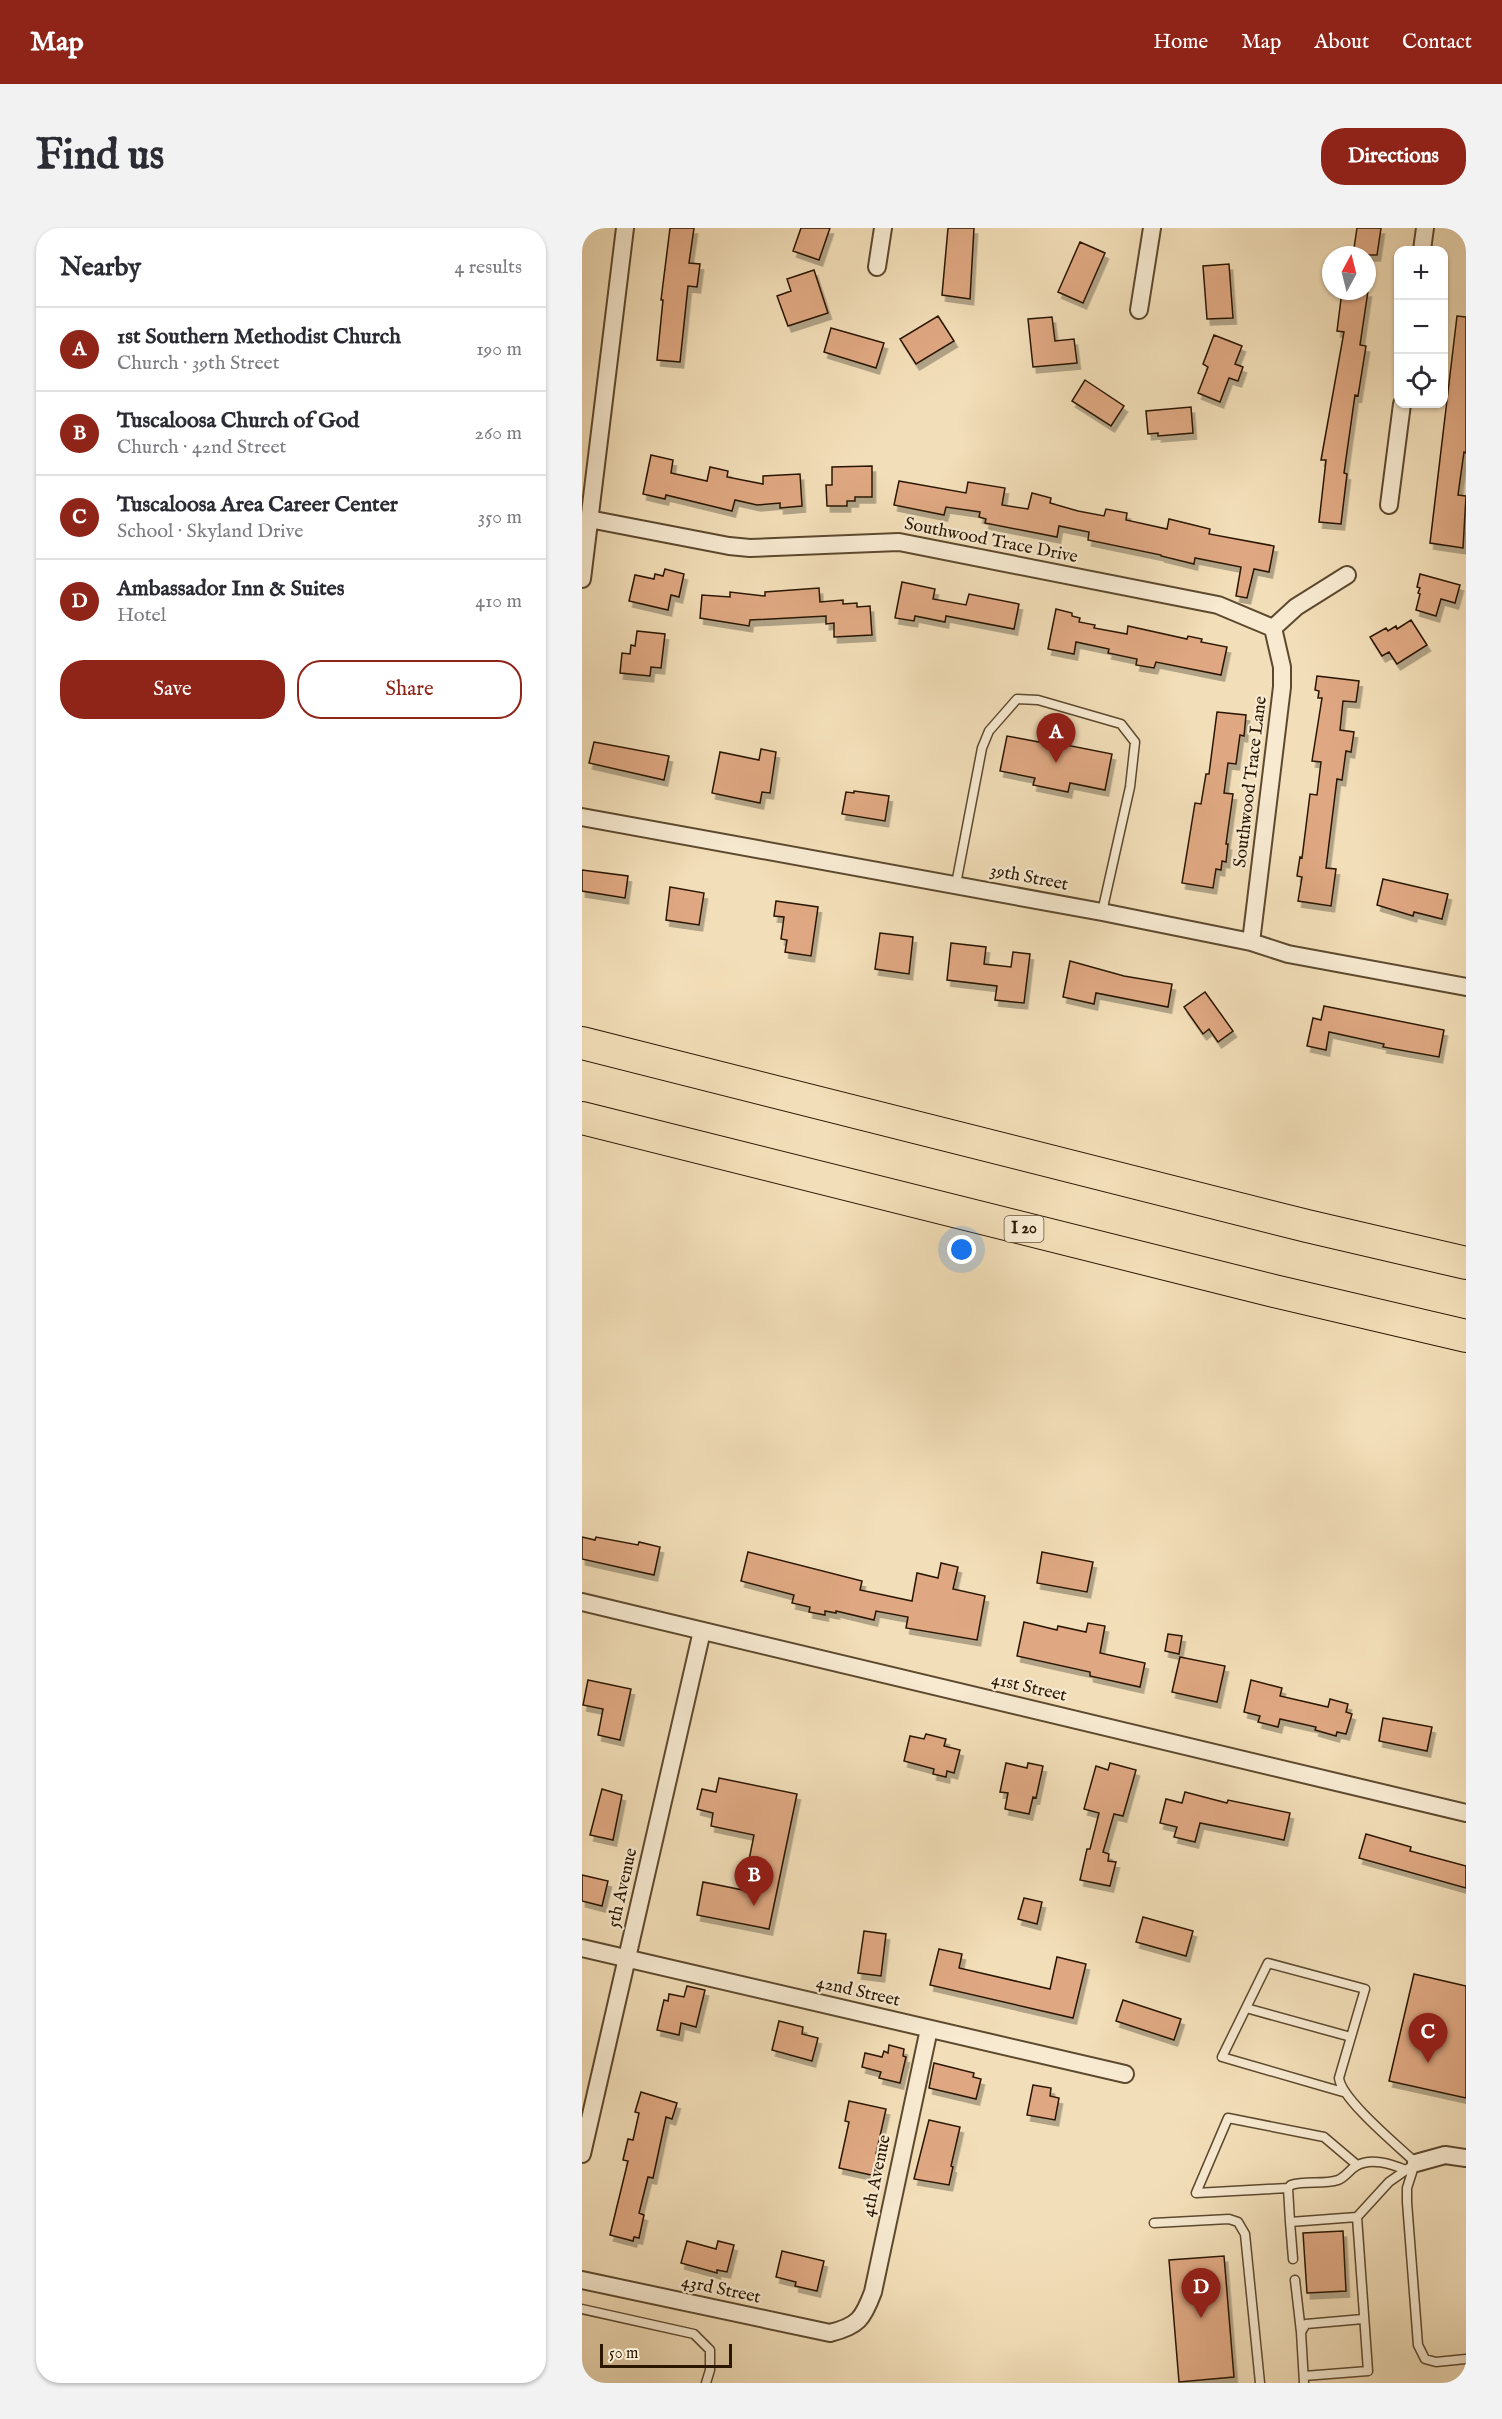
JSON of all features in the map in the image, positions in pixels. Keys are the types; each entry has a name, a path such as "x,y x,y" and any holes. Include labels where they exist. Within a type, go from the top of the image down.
{"highway":[{"path":"582,1043 1307,1226 1466,1263"},
{"name":"I 20","path":"582,1118 1274,1292 1466,1335"}],"street":[{"path":"582,579 625,228"},
{"path":"877,267 884,228"},
{"path":"1139,309 1152,228"},
{"path":"1423,246 1425,228"},
{"path":"1389,505 1401,408"},
{"name":"Southwood Trace Drive","path":"589,519 750,548 899,542 1218,605 1273,628"},
{"path":"1273,628 1296,607 1347,575"},
{"name":"Southwood Trace Lane","path":"1251,942 1282,687 1281,667 1273,628"},
{"name":"39th Street","path":"582,817 1102,912 1251,942 1288,954 1466,987"},
{"name":"41st Street","path":"582,1602 1466,1813"},
{"name":"5th Avenue","path":"582,2154 702,1631"},
{"name":"42nd Street","path":"582,1948 1125,2074"},
{"name":"4th Avenue","path":"852,2327 866,2311 873,2292 929,2029"},
{"path":"1411,2167 1445,2155 1466,2158"},
{"name":"43rd Street","path":"582,2280 830,2333 852,2327"}],"lane":[{"path":"956,884 977,768 989,730 1017,699 1038,700 1121,724 1135,742 1130,787 1102,912"},
{"path":"1343,2092 1222,2057 1269,1963 1365,1989 1339,2078 1343,2092 1411,2167"},
{"path":"1246,2008 1351,2037"},
{"path":"1357,2165 1324,2137 1228,2118 1196,2193 1288,2188 1295,2183 1340,2179 1357,2165 1378,2162 1411,2167"},
{"path":"1290,2222 1357,2217 1389,2182 1411,2167"},
{"path":"1411,2167 1407,2202 1418,2345 1425,2359 1436,2361 1466,2359"},
{"path":"1288,2188 1293,2259"},
{"path":"1295,2280 1304,2380 1368,2371 1357,2217"},
{"path":"1154,2223 1229,2219 1243,2228 1260,2383"},
{"path":"582,2309 694,2334 710,2350 710,2370 706,2383"},
{"path":"1301,2332 1306,2324 1363,2319"}],"building":[{"path":"670,228 694,228 689,263 700,264 697,287 688,286 680,362 657,360 663,300 661,300"},
{"path":"801,228 830,228 819,260 793,251"},
{"path":"948,228 974,228 970,299 942,295"},
{"path":"1357,228 1381,228 1377,255 1376,246 1354,246"},
{"path":"1080,242 1105,253 1083,303 1058,292"},
{"path":"1229,264 1233,318 1207,319 1203,266"},
{"path":"814,270 828,313 788,326 777,296 791,291 787,279"},
{"path":"1341,300 1367,300 1360,345 1366,346 1358,396 1355,395 1344,473 1347,474 1341,524 1319,522 1326,460 1321,460 1344,332 1337,331"},
{"path":"938,316 954,341 916,364 900,339"},
{"path":"1457,316 1466,317 1466,453 1464,452 1458,495 1466,496 1463,548 1430,543 1446,408 1448,408"},
{"path":"1052,317 1055,341 1074,339 1077,363 1033,367 1028,319"},
{"path":"831,328 884,343 876,368 824,352"},
{"path":"1214,335 1242,346 1235,364 1243,367 1238,381 1229,378 1220,402 1198,393 1208,367 1203,364"},
{"path":"1085,380 1124,406 1111,426 1072,401"},
{"path":"1191,407 1193,433 1158,436 1158,433 1148,434 1146,411"},
{"path":"651,455 673,460 671,473 707,481 710,467 728,471 727,477 763,484 763,476 800,474 802,506 780,508 780,503 757,505 735,500 732,511 666,495 665,499 643,494"},
{"path":"872,466 872,497 855,497 855,501 847,501 847,506 827,506 826,485 832,485 832,467"},
{"path":"899,481 966,493 968,482 1005,488 1002,505 1028,509 1032,493 1051,498 1050,503 1078,511 1104,516 1106,509 1127,513 1126,520 1167,529 1169,519 1210,529 1209,534 1274,546 1269,572 1254,569 1247,598 1236,596 1241,567 1195,558 1194,564 1088,540 1089,532 1059,526 1057,537 985,523 986,519 979,517 980,512 946,507 944,515 894,505"},
{"path":"665,569 684,574 679,597 671,595 668,610 629,601 635,575 654,579 655,574 663,576"},
{"path":"1420,574 1460,585 1455,603 1441,599 1436,616 1416,610 1420,594 1418,593 1420,588 1417,587"},
{"path":"902,582 935,589 933,599 966,605 969,594 1019,604 1014,629 946,616 945,622 915,616 914,621 895,618"},
{"path":"819,588 820,602 843,600 843,604 857,603 857,607 870,606 872,635 834,637 834,623 826,624 826,616 750,620 749,626 700,618 702,595 730,597 730,592 765,596 765,592"},
{"path":"1056,609 1072,613 1072,616 1080,618 1079,622 1095,625 1094,628 1127,634 1128,626 1187,639 1188,636 1202,639 1201,642 1227,647 1221,675 1156,662 1154,668 1136,665 1137,659 1108,653 1109,649 1076,642 1074,654 1048,649"},
{"path":"1411,620 1427,645 1397,664 1389,652 1382,656 1370,637 1386,628 1388,631 1396,626 1397,629"},
{"path":"637,631 665,634 661,668 651,667 650,676 620,673 622,653 630,654 631,645 635,646"},
{"path":"1317,676 1359,681 1356,702 1343,701 1340,730 1354,732 1351,752 1346,751 1342,780 1337,779 1326,868 1336,869 1331,906 1298,901 1302,877 1297,876 1300,857 1302,858 1310,794 1317,795 1321,762 1312,761 1322,698 1318,698 1319,691 1315,690"},
{"path":"1217,712 1246,715 1244,736 1240,735 1236,764 1228,763 1224,793 1233,794 1226,844 1228,844 1226,862 1222,861 1221,870 1216,869 1213,888 1182,883 1195,803 1201,804 1206,774 1209,774"},
{"path":"1052,733 1068,736 1066,745 1112,754 1105,790 1070,783 1068,792 1033,785 1035,778 1000,771 1007,736 1050,744"},
{"path":"594,742 669,756 664,780 589,763"},
{"path":"761,749 776,752 770,793 762,792 760,803 712,793 720,752 759,760"},
{"path":"854,791 889,796 885,821 842,814 846,792 854,793"},
{"path":"582,870 628,876 625,898 582,891"},
{"path":"1383,879 1448,894 1442,919 1414,912 1413,916 1377,905"},
{"path":"670,887 704,893 699,925 666,920"},
{"path":"776,901 818,907 811,956 785,952 787,940 781,939 784,917 774,916"},
{"path":"880,933 913,937 909,974 875,969"},
{"path":"951,943 986,947 984,964 1011,967 1013,952 1030,954 1024,1003 995,1000 997,986 947,980"},
{"path":"1070,961 1124,976 1172,984 1168,1007 1096,993 1094,1004 1063,997"},
{"path":"1205,992 1233,1031 1218,1042 1209,1029 1203,1034 1184,1007"},
{"path":"1324,1006 1444,1030 1439,1057 1383,1047 1384,1044 1329,1032 1326,1050 1307,1046 1313,1018 1321,1020"},
{"path":"582,1537 595,1540 596,1537 638,1545 639,1542 660,1547 654,1575 582,1559"},
{"path":"748,1552 862,1581 860,1590 912,1601 917,1573 938,1578 941,1563 958,1567 953,1589 985,1596 977,1640 906,1628 908,1617 876,1611 874,1620 836,1611 836,1613 825,1611 825,1615 809,1612 810,1607 792,1603 794,1595 741,1581"},
{"path":"1042,1552 1093,1562 1087,1592 1037,1583"},
{"path":"1024,1622 1057,1630 1058,1626 1086,1632 1088,1623 1105,1626 1100,1653 1145,1663 1140,1687 1090,1676 1090,1672 1017,1656"},
{"path":"1168,1634 1182,1636 1179,1654 1165,1651"},
{"path":"1180,1657 1225,1666 1217,1702 1172,1692"},
{"path":"588,1680 631,1689 620,1740 598,1735 603,1709 583,1705"},
{"path":"1251,1680 1282,1688 1280,1696 1328,1707 1330,1699 1348,1704 1346,1712 1352,1714 1346,1734 1337,1732 1336,1736 1315,1730 1316,1727 1280,1719 1278,1727 1258,1722 1260,1716 1244,1712"},
{"path":"1383,1718 1432,1727 1427,1751 1379,1741"},
{"path":"926,1734 946,1739 944,1746 960,1750 954,1773 947,1771 946,1777 933,1774 934,1769 904,1761 910,1736 924,1739"},
{"path":"1006,1763 1027,1768 1028,1763 1043,1766 1036,1798 1033,1797 1029,1814 1005,1809 1008,1793 1000,1792"},
{"path":"1110,1763 1136,1770 1123,1816 1114,1814 1103,1852 1109,1854 1108,1861 1116,1862 1110,1886 1080,1880 1099,1813 1084,1809 1096,1766 1108,1770"},
{"path":"719,1778 797,1794 769,1929 697,1915 703,1882 743,1890 754,1835 711,1826 713,1813 697,1809 702,1789 716,1792"},
{"path":"602,1789 622,1795 613,1840 590,1835"},
{"path":"1185,1792 1227,1803 1228,1800 1290,1813 1284,1840 1200,1823 1195,1842 1174,1837 1177,1827 1160,1823 1166,1799 1182,1803"},
{"path":"1366,1834 1411,1847 1410,1851 1466,1866 1466,1888 1359,1858"},
{"path":"582,1875 608,1881 602,1906 582,1901"},
{"path":"1024,1898 1042,1902 1037,1924 1018,1919"},
{"path":"1143,1917 1193,1931 1186,1956 1136,1942"},
{"path":"864,1931 886,1934 881,1976 858,1973"},
{"path":"939,1949 962,1954 959,1968 1050,1989 1057,1957 1086,1964 1073,2018 930,1985"},
{"path":"1414,1974 1466,1986 1466,2098 1389,2081"},
{"path":"687,1986 705,1990 696,2027 681,2023 679,2035 657,2030 664,2000 668,2001 669,1994 684,1997"},
{"path":"1123,2000 1181,2019 1174,2040 1116,2021"},
{"path":"779,2021 803,2027 802,2034 818,2038 812,2061 772,2050"},
{"path":"889,2045 904,2049 903,2056 906,2057 900,2083 879,2078 881,2072 862,2067 865,2053 882,2057 884,2051 888,2053"},
{"path":"934,2063 974,2073 973,2077 981,2079 976,2099 929,2088"},
{"path":"1033,2085 1051,2088 1050,2096 1059,2098 1055,2120 1027,2115"},
{"path":"641,2092 677,2103 672,2119 666,2117 653,2178 648,2177 639,2213 644,2215 639,2238 634,2237 633,2241 610,2235 628,2161 623,2160 628,2139 633,2140 639,2113 635,2112"},
{"path":"849,2101 886,2109 876,2154 881,2155 876,2176 839,2168 849,2122 845,2121"},
{"path":"929,2120 960,2127 949,2185 914,2179"},
{"path":"1343,2231 1346,2291 1307,2293 1303,2233"},
{"path":"687,2241 716,2249 718,2241 734,2245 727,2272 717,2270 717,2273 681,2263"},
{"path":"782,2251 824,2261 817,2291 795,2286 796,2282 776,2277"},
{"path":"1224,2256 1234,2377 1179,2382 1169,2260"}],"place":[{"name":"1st Southern Methodist Church","path":"1056,763"},
{"name":"Tuscaloosa Church of God","path":"754,1906"},
{"name":"Tuscaloosa Area Career Center","path":"1428,2063"},
{"name":"Ambassador Inn & Suites","path":"1201,2318"}]}
